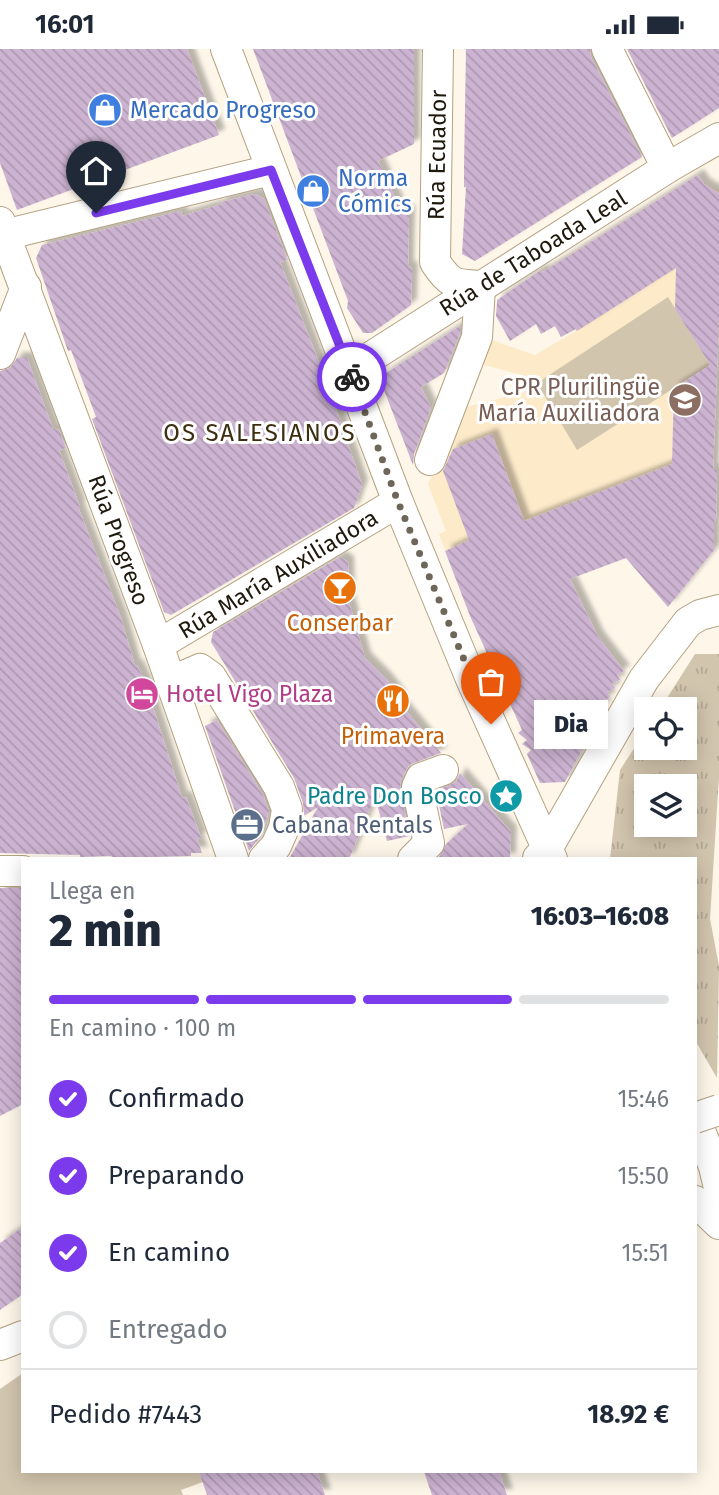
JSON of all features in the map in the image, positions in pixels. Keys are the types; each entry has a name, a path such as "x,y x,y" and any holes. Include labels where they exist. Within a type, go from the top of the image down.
{"street":[{"path":"226,49 398,502 545,856"},
{"name":"Rúa Ecuador","path":"411,331 421,312 435,261 438,49"},
{"path":"607,49 667,168"},
{"name":"Rúa de Taboada Leal","path":"349,371 667,168 719,138"},
{"path":"2,231 271,170"},
{"name":"Rúa Progreso","path":"2,231 26,287 158,645 232,857"},
{"path":"430,460 477,337 481,286 453,284 446,279 435,261"},
{"path":"0,353 26,287"},
{"name":"Rúa María Auxiliadora","path":"158,645 398,502"},
{"path":"545,856 644,679 688,622 700,615 719,610"},
{"path":"190,626 191,642 200,669 211,677 279,787 287,809 284,828 276,846 266,857"},
{"path":"170,682 200,669"},
{"path":"415,857 429,843 417,787 421,778 443,770"},
{"path":"0,871 21,871"},
{"path":"702,1151 719,1110"},
{"path":"697,1203 719,1224"},
{"path":"0,1345 21,1337"}],"shaded area":[{"name":"CPR Plurilingüe María Auxiliadora","path":"698,175 704,184 719,190 719,321 713,469 717,470 716,519 710,526 470,616 439,534 446,531 428,484 462,408 525,392 523,375 472,362 480,336 535,355 576,331 544,271"}],"green space":[{"path":"668,297 710,365 577,450 537,383"},
{"path":"695,654 719,654 719,777 710,919 719,966 717,1078 697,1043 697,857 610,857 620,770 634,748 634,760 697,760 697,697 668,697"},
{"path":"21,1374 21,1473 199,1473 203,1482 181,1490 183,1495 0,1495 0,1389"}],"building":[{"name":"Mercado Progreso","path":"0,49 187,49 219,135 17,210 0,163"},
{"path":"253,49 414,49 414,144 378,161 402,213 409,210 408,266 412,269 411,305 372,333 363,333 347,308 348,301"},
{"path":"466,49 590,49 591,57 642,157 475,261 462,254 466,187"},
{"path":"627,49 719,49 719,108 672,138"},
{"name":"CPR Plurilingüe María Auxiliadora","path":"698,175 704,184 719,193 719,321 713,470 717,470 714,550 668,607 626,558 570,579 598,637 624,671 617,675 620,680 612,683 615,688 607,692 610,697 603,701 605,706 598,709 600,715 565,782 540,783 527,754 531,750 522,744 527,740 518,733 522,730 470,616 445,551 469,540 443,471 453,449 492,434 524,521 672,464 674,388 710,365 675,309 676,268 577,331 576,329 561,337 555,326 541,334 536,324 510,341 496,316 497,300 541,270 543,272"},
{"path":"255,194 264,199 286,256 287,260 280,262 328,386 362,485 354,508 171,615 164,612 92,419 96,417 71,350 68,351 36,258 42,245 181,211 182,216 222,204 221,202"},
{"path":"460,326 460,333 444,373 421,387 431,408 414,454 413,465 382,385 386,373"},
{"path":"17,358 27,358 53,429 59,430 66,448 59,450 78,507 121,618 135,666 137,665 145,682 182,798 186,797 201,838 197,839 202,853 191,853 191,856 80,857 0,853 0,371 10,368"},
{"path":"340,557 348,562 349,602 365,658 386,679 401,698 398,701 441,753 409,765 401,780 400,791 410,836 387,841 375,797 350,857 290,857 318,807 304,816 303,803 294,778 211,642 213,632"},
{"path":"217,720 263,795 269,811 261,836 249,851 205,726"},
{"path":"460,773 511,832 510,857 439,857 446,844 468,824 444,829 436,791 456,782"},
{"path":"0,888 21,888 21,1105 0,1116"},
{"path":"21,1228 21,1295 0,1310 0,1243"},
{"path":"199,1473 317,1473 325,1495 207,1495"},
{"path":"424,1473 499,1473 507,1495 432,1495"}],"way so far":[{"path":"352,377 398,502 491,724"}],"place":[{"name":"Mercado Progreso","path":"105,110"},
{"name":"Norma Cómics","path":"313,191"},
{"name":"CPR Plurilingüe María Auxiliadora","path":"685,400"},
{"name":"Conserbar","path":"340,588"},
{"name":"Hotel Vigo Plaza","path":"142,694"},
{"name":"Primavera","path":"393,701"},
{"name":"Dia","path":"491,724"},
{"name":"Padre Don Bosco","path":"506,796"},
{"name":"Cabana Rentals","path":"247,825"}],"district":[{"name":"OS SALESIANOS","path":"260,433"}],"route":[{"path":"96,213 271,170 352,377"}]}
